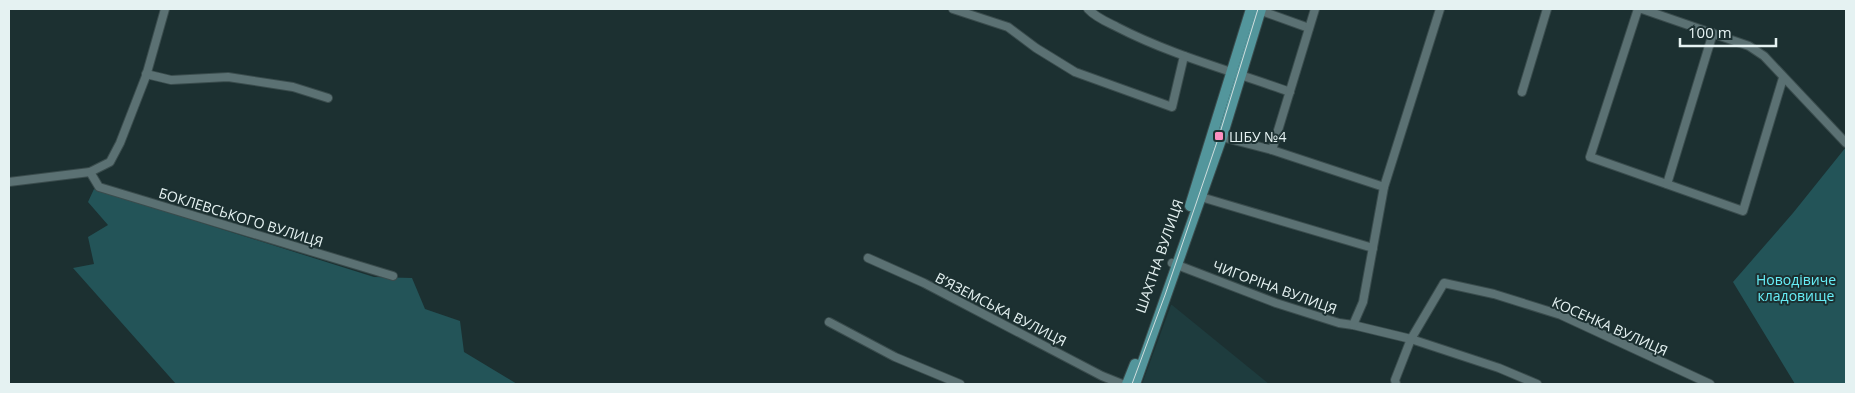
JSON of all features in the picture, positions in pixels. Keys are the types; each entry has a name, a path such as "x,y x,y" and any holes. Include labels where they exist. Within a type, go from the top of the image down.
{"main road":[{"name":"ШАХТНА ВУЛИЦЯ","path":"1127,384 1201,197 1257,9"},
{"name":"ШАХТНА ВУЛИЦЯ","path":"1135,384 1218,136"}],"street":[{"path":"9,182 90,172 110,162 120,144 146,74 165,9"},
{"path":"953,9 971,11 1008,27 1036,48 1075,72 1172,107 1184,56"},
{"path":"1088,9 1099,18 1134,36 1184,56 1290,92"},
{"name":"ШАХТНА ВУЛИЦЯ","path":"1257,9 1309,28"},
{"path":"1272,150 1315,9"},
{"name":"ЧИГОРІНА ВУЛИЦЯ","path":"1175,263 1276,303 1339,323 1353,325 1363,302 1384,187 1440,9"},
{"path":"1522,92 1547,9"},
{"path":"1784,78 1743,211 1590,157 1640,9 1749,46 1764,56 1846,142"},
{"path":"1666,184 1713,33"},
{"path":"146,74 171,80 228,78 293,87 328,98"},
{"path":"1218,136 1272,150 1384,187"},
{"name":"БОКЛЕВСЬКОГО ВУЛИЦЯ","path":"90,172 100,187 393,276"},
{"path":"1201,197 1373,248"},
{"name":"В’ЯЗЕМСЬКА ВУЛИЦЯ","path":"868,258 924,283 1122,384"},
{"name":"КОСЕНКА ВУЛИЦЯ","path":"1411,339 1444,283 1494,294 1560,315 1710,384"},
{"path":"829,322 895,357 960,384"},
{"path":"1353,325 1411,339 1499,368 1537,384"},
{"path":"1396,384 1395,380 1411,339"}],"shaded area":[{"path":"1172,305 1269,384 1142,384"}],"green space":[{"name":"Новодівиче кладовище","path":"1846,147 1846,384 1795,384 1733,282 1793,213"},
{"path":"94,189 374,277 412,278 425,309 460,321 464,352 517,384 176,384 73,268 94,264 88,237 108,225 88,202"}],"tram line":[{"path":"1132,384 1165,295 1219,136 1258,9"}],"place":[{"name":"ШБУ №4","path":"1219,136"}]}
